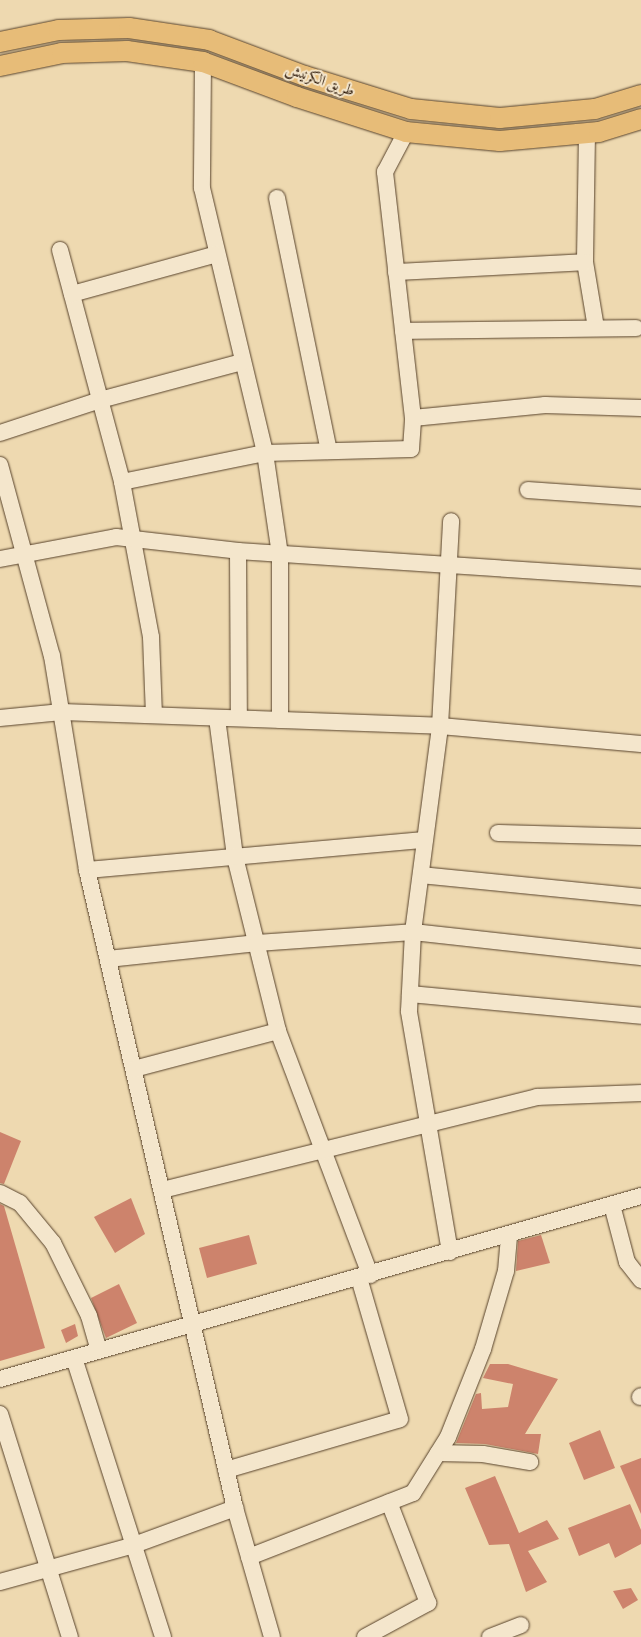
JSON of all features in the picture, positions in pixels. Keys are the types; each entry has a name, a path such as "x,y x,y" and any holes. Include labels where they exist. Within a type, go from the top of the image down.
{"main road":[{"name":"طريق الكرنيش","path":"0,42 59,30 129,28 200,38 411,110 500,118 595,109 641,95"},
{"name":"طريق الكرنيش","path":"0,66 62,53 127,51 203,62 406,132 500,141 587,133 641,119"}],"street":[{"path":"203,62 202,188 265,453 280,555 280,720"},
{"path":"122,482 265,453 411,449 413,418 385,172 406,132"},
{"path":"587,133 585,262 596,328"},
{"path":"277,198 329,451"},
{"path":"60,250 122,482 131,539 151,636 154,715"},
{"path":"72,294 217,254"},
{"path":"396,272 585,262"},
{"path":"403,331 636,328"},
{"path":"0,433 100,400 242,362"},
{"path":"413,418 544,405 641,408"},
{"path":"0,465 52,656 88,870 235,1508 272,1637"},
{"path":"528,490 641,498"},
{"path":"450,1252 409,1011 413,932 440,726 451,521"},
{"path":"0,559 116,536 238,552 641,578"},
{"path":"238,552 239,718"},
{"path":"0,718 62,712 440,726 641,744"},
{"path":"217,718 235,857 278,1031 323,1150 365,1277 400,1419 226,1470"},
{"path":"498,833 641,837"},
{"path":"88,870 425,840"},
{"path":"421,875 641,897"},
{"path":"108,959 257,943 413,932 641,957"},
{"path":"410,994 641,1016"},
{"path":"134,1069 278,1031"},
{"path":"162,1190 537,1097 641,1093"},
{"path":"0,1193 20,1203 53,1243 88,1316 99,1350"},
{"path":"0,1379 193,1323 365,1277 641,1196"},
{"path":"612,1205 627,1262 641,1280"},
{"path":"249,1557 413,1493 448,1437 483,1349 506,1271 510,1235"},
{"path":"74,1358 163,1637"},
{"path":"0,1414 70,1637"},
{"path":"438,1453 483,1454 530,1462"},
{"path":"365,1637 428,1603 389,1502"},
{"path":"0,1582 134,1545 235,1508"},
{"path":"490,1637 521,1625"}],"building":[{"path":"0,1132 21,1141 4,1184 0,1183"},
{"path":"131,1198 145,1234 115,1253 94,1217"},
{"path":"0,1204 4,1206 45,1348 0,1361"},
{"path":"249,1235 257,1264 207,1278 199,1248"},
{"path":"541,1235 550,1263 516,1271 518,1241"},
{"path":"119,1284 137,1323 106,1338 91,1298"},
{"path":"75,1324 78,1336 66,1343 61,1330"},
{"path":"490,1364 508,1364 558,1379 525,1434 541,1434 538,1454 485,1444 456,1443 476,1394 481,1393 482,1409 508,1407 513,1384 483,1378"},
{"path":"600,1430 615,1468 584,1480 569,1443"},
{"path":"641,1458 641,1514 620,1466"},
{"path":"495,1476 519,1533 547,1520 559,1539 528,1551 547,1582 526,1592 509,1544 489,1545 465,1488"},
{"path":"630,1504 641,1530 641,1544 615,1558 609,1543 579,1556 568,1528"},
{"path":"631,1588 638,1600 623,1609 613,1591"}]}
